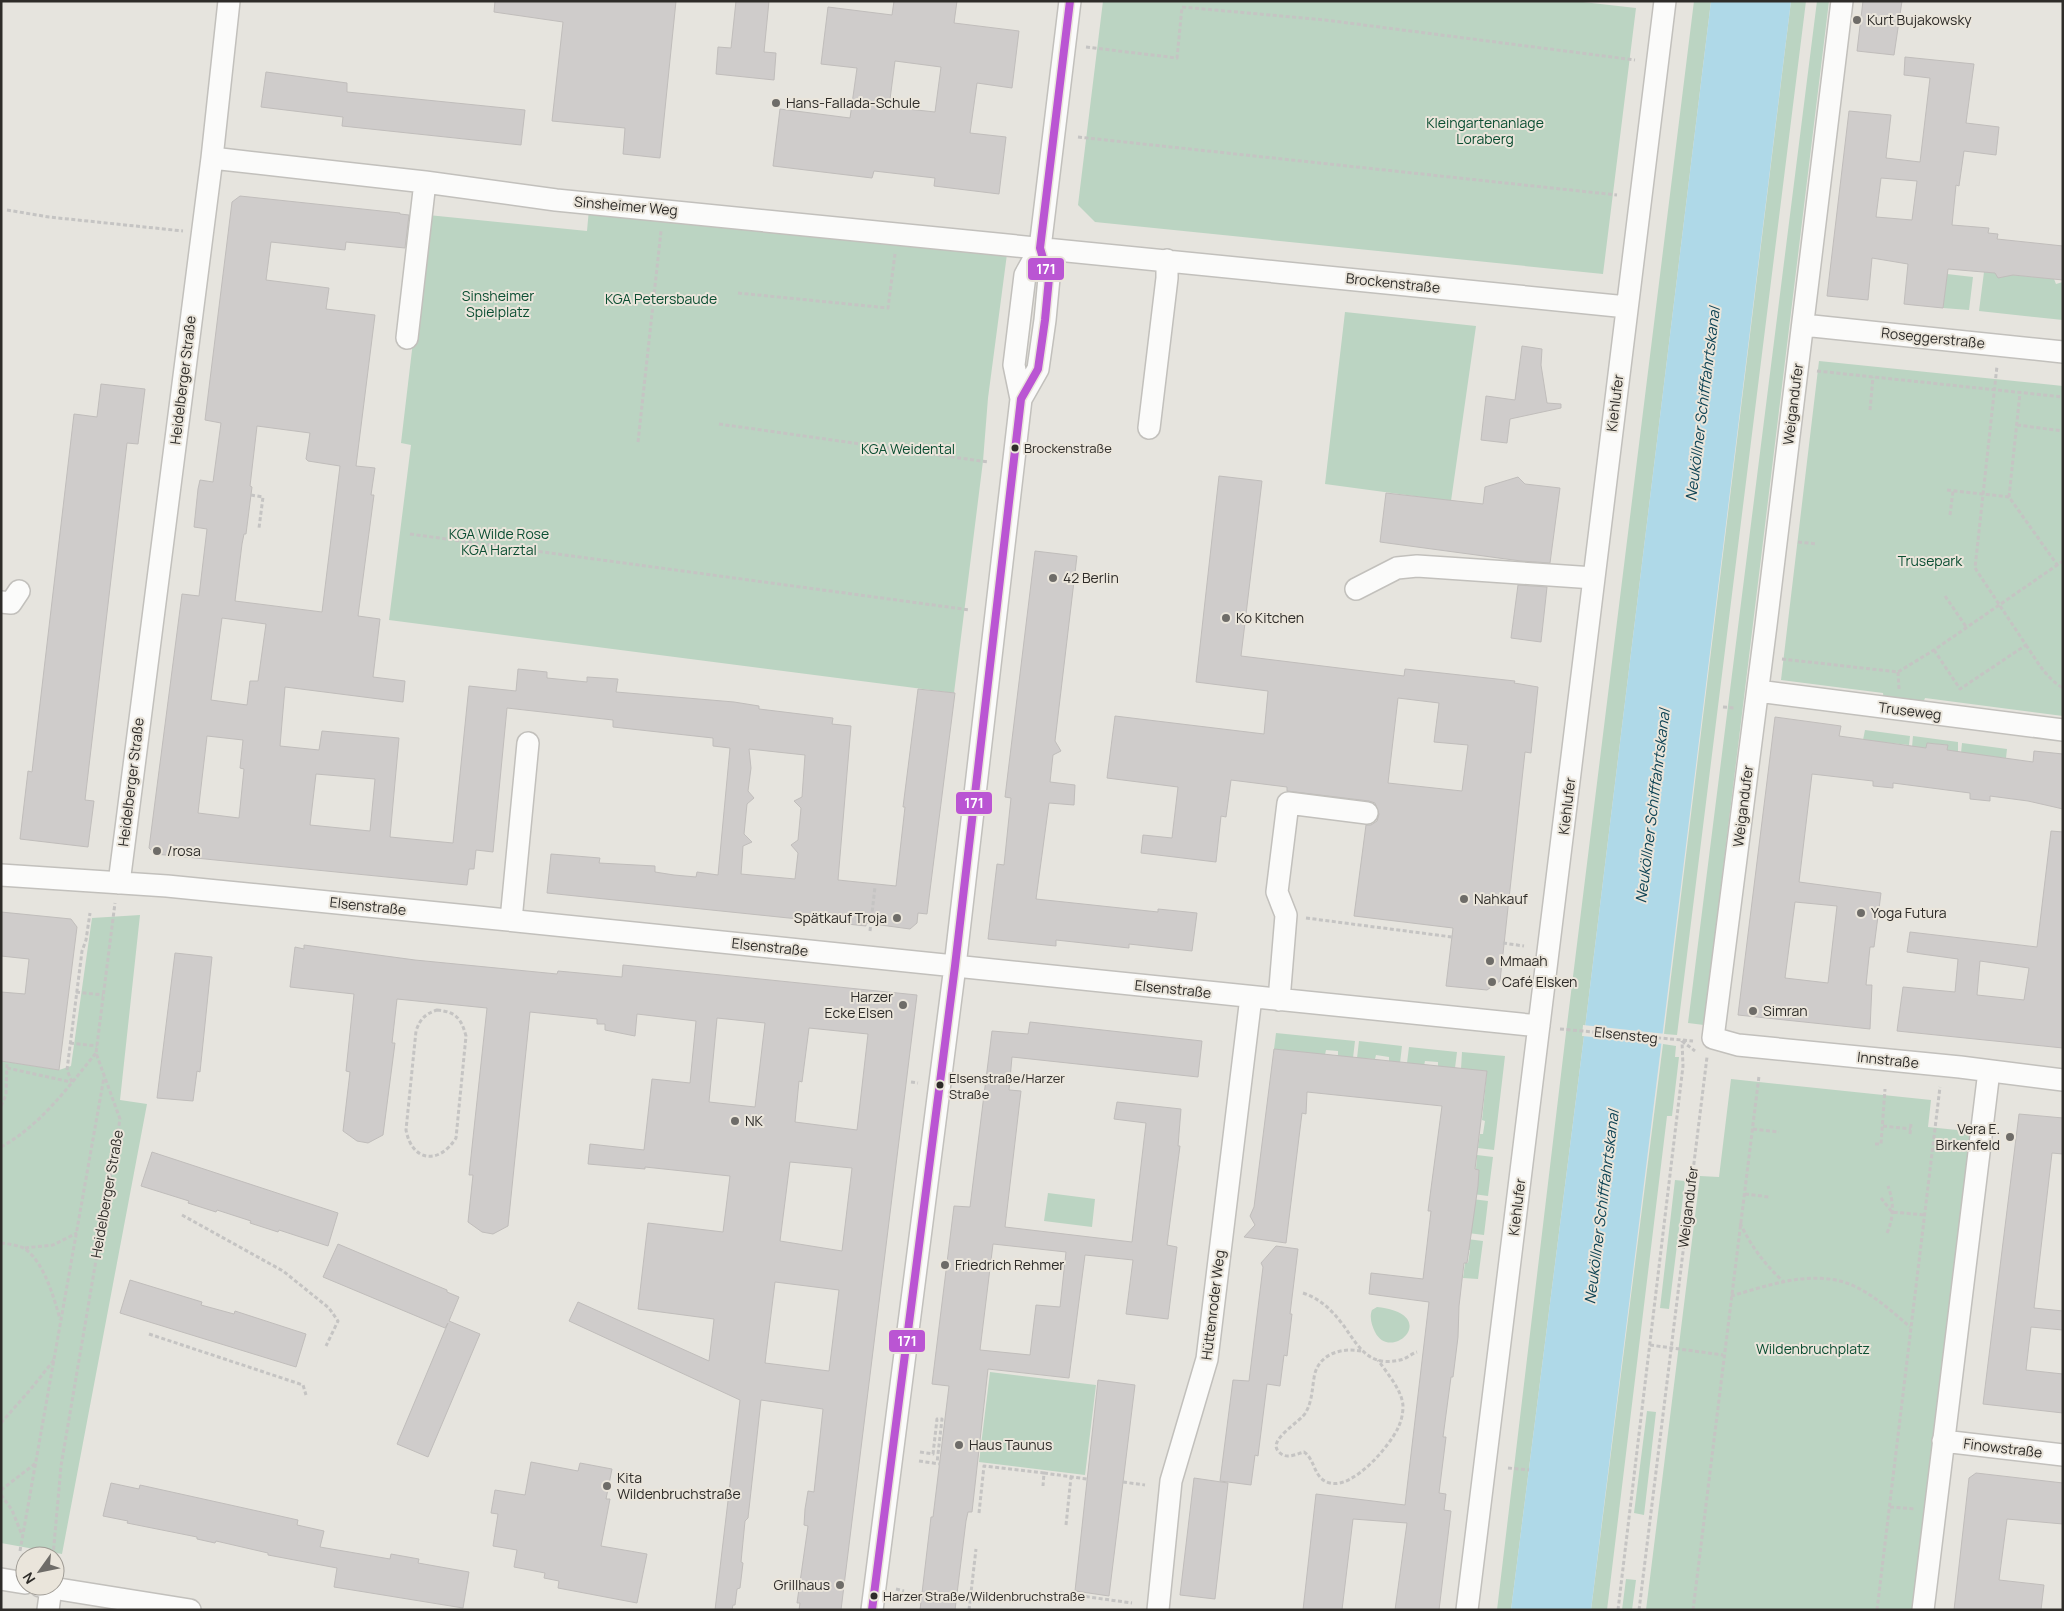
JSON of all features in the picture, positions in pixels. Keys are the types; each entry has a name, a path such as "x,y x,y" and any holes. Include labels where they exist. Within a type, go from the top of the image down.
{"street":[{"name":"Heidelberger Straße","path":"119,883 212,158 230,1"},
{"path":"872,1610 954,966 1022,400 1014,365 1025,275 1040,248 1070,1"},
{"name":"Kiehlufer","path":"1467,1610 1665,1"},
{"name":"Weigandufer","path":"1713,1038 1758,691 1842,1"},
{"name":"Sinsheimer Weg","path":"212,158 425,182 556,200 663,209 1040,248"},
{"path":"407,338 425,182"},
{"name":"Brockenstraße","path":"1040,248 1627,307"},
{"path":"1149,428 1167,278 1167,260"},
{"name":"Roseggerstraße","path":"1803,325 2063,352"},
{"path":"1356,589 1397,568 1417,566 1594,578"},
{"name":"Truseweg","path":"1758,691 2063,730"},
{"path":"511,920 528,743"},
{"path":"1279,1000 1286,915 1276,892 1288,803 1367,813"},
{"name":"Elsenstraße","path":"1,875 119,883 511,920 1539,1026"},
{"name":"Hüttenroder Weg","path":"1158,1610 1171,1482 1207,1359 1251,997"},
{"name":"Innstraße","path":"1713,1038 1738,1044 2063,1080"},
{"path":"1923,1610 1989,1071"},
{"name":"Finowstraße","path":"1943,1441 2063,1455"},
{"path":"1,1579 15,1581"},
{"path":"65,1590 190,1610"},
{"path":"46,1596 48,1610"}],"path":[{"path":"1097,49 1177,58 1182,7 1325,20 1635,60"},
{"path":"1078,137 1617,195"},
{"path":"638,442 663,209"},
{"path":"7,210 49,217 202,233"},
{"path":"738,293 888,308 896,234"},
{"path":"1999,345 1975,568 2045,673 2052,681 2063,688"},
{"path":"1812,371 2063,397"},
{"path":"1870,410 1873,378"},
{"path":"2020,393 2009,497 2058,566"},
{"path":"719,424 988,462"},
{"path":"2017,425 2063,431"},
{"path":"1947,490 2009,497"},
{"path":"1950,515 1954,490"},
{"path":"251,495 263,497 259,528"},
{"path":"410,534 970,610"},
{"path":"1792,541 1817,544"},
{"path":"1762,657 1898,672 2000,606 2063,561"},
{"path":"1945,596 1967,628"},
{"path":"1934,650 1960,689 2026,645"},
{"name":"Heidelberger Straße","path":"54,1546 61,1466 120,1119 96,1054 119,883"},
{"path":"870,931 875,887"},
{"path":"72,1082 67,1070 76,992 90,913"},
{"path":"1286,915 1452,937"},
{"path":"1503,943 1524,946"},
{"path":"76,992 103,995"},
{"path":"437,1010 447,1011 456,1016 463,1024 466,1036 456,1138 450,1147 441,1154 431,1157 418,1153 408,1143 406,1130 416,1031 420,1020 437,1010"},
{"name":"Elsensteg","path":"1570,1030 1682,1040"},
{"name":"Weigandufer","path":"1639,1610 1708,1049 1713,1038"},
{"path":"1682,1040 1700,1055"},
{"path":"1618,1610 1683,1066 1682,1040"},
{"path":"70,1043 97,1046"},
{"path":"1,1147 30,1128 96,1054"},
{"path":"1,1106 6,1096 7,1062"},
{"path":"7,1068 47,1075 72,1082"},
{"path":"21,1546 104,1076"},
{"path":"1693,1610 1723,1354 1759,1076"},
{"path":"911,1082 918,1083"},
{"path":"1875,1144 1881,1144 1885,1089"},
{"path":"1876,1610 1939,1094"},
{"path":"1910,1134 1912,1124"},
{"path":"1883,1126 1911,1129"},
{"path":"1753,1129 1779,1132"},
{"path":"1887,1232 1892,1212 1892,1198 1888,1186"},
{"path":"1745,1194 1769,1197"},
{"path":"1880,1198 1892,1212 1925,1215"},
{"path":"182,1215 283,1271 329,1308 338,1321 326,1346"},
{"path":"1740,1222 1758,1255 1784,1282"},
{"path":"1,1243 24,1248 53,1245 77,1233"},
{"path":"24,1248 41,1268 47,1279 61,1320"},
{"path":"1731,1296 1784,1282 1830,1277 1856,1287 1888,1308 1910,1326"},
{"path":"1303,1293 1325,1304 1340,1321 1361,1351"},
{"path":"149,1334 303,1385 306,1395"},
{"path":"1650,1345 1723,1354"},
{"path":"1350,1349 1361,1351 1378,1360 1394,1383 1403,1404 1402,1416 1398,1429 1374,1461 1350,1480 1339,1484 1322,1479 1304,1452 1290,1456 1282,1454 1276,1446 1277,1440 1306,1414 1312,1397 1314,1376 1322,1361 1335,1352 1350,1349"},
{"path":"1378,1360 1401,1360 1417,1352"},
{"path":"1,1422 34,1386 54,1359"},
{"path":"919,1461 938,1464 942,1419 937,1419 933,1454 920,1452"},
{"path":"1,1490 36,1463"},
{"path":"979,1513 984,1466 1087,1479"},
{"path":"1508,1468 1529,1470"},
{"path":"1043,1486 1044,1474"},
{"path":"1066,1526 1071,1477"},
{"path":"1123,1482 1145,1485"},
{"path":"1,1495 12,1510 23,1536"},
{"path":"1890,1507 1919,1510"},
{"path":"969,1610 976,1549"},
{"path":"896,1590 904,1591"},
{"path":"1060,1593 1132,1602"}],"green space":[{"name":"Kleingartenanlage Loraberg","path":"1103,1 1574,1 1636,8 1603,274 1095,222 1078,205"},
{"path":"1694,1 1711,1 1584,1036 1511,1610 1497,1610 1565,1041"},
{"path":"1791,1 1806,1 1677,1035 1664,1034"},
{"path":"1817,1 1829,1 1704,1025 1688,1023"},
{"path":"589,209 1007,254 988,398 983,461 954,693 389,620 411,445 401,443 428,215 587,231"},
{"path":"1984,272 2054,279 2056,284 2063,282 2063,320 1979,311"},
{"path":"1947,274 1973,277 1969,310 1943,308"},
{"path":"1345,312 1476,326 1451,501 1325,484"},
{"name":"Trusepark","path":"1819,361 2063,386 2063,716 1925,698 1922,706 1884,701 1883,693 1781,680"},
{"path":"1865,730 1910,736 1909,745 1863,740"},
{"path":"1913,736 1958,742 1958,752 1947,750 1947,745 1927,743 1926,748 1912,747"},
{"path":"1962,743 2007,749 2006,758 1961,753"},
{"path":"140,915 120,1100 147,1104 64,1546 18,1546 1,1543 1,1061 59,1070 71,1066 92,918"},
{"path":"1276,1033 1355,1041 1353,1058 1338,1056 1338,1051 1326,1050 1325,1055 1274,1049"},
{"path":"1359,1041 1402,1046 1400,1063 1389,1061 1389,1057 1376,1055 1375,1059 1357,1058"},
{"path":"1663,1044 1676,1046 1675,1057 1679,1057 1672,1116 1667,1116 1607,1610 1591,1610"},
{"path":"1409,1047 1457,1052 1455,1068 1438,1067 1438,1062 1425,1061 1424,1066 1407,1063"},
{"path":"1462,1052 1505,1056 1494,1150 1478,1148 1480,1134 1483,1134 1485,1121 1482,1120 1487,1071 1461,1069"},
{"name":"Wildenbruchplatz","path":"1731,1079 1931,1100 1928,1127 1976,1132 1916,1610 1646,1610 1700,1176 1719,1177"},
{"path":"1477,1155 1493,1157 1488,1196 1473,1194 1478,1183"},
{"path":"1675,1180 1685,1181 1669,1309 1660,1308"},
{"path":"1048,1193 1095,1199 1092,1227 1044,1221"},
{"path":"1472,1199 1488,1201 1484,1235 1468,1233 1473,1216"},
{"path":"1467,1239 1483,1241 1478,1279 1463,1278 1465,1263 1468,1263 1470,1250 1466,1250"},
{"path":"1377,1307 1397,1311 1407,1318 1410,1326 1407,1334 1400,1340 1391,1343 1382,1340 1375,1332 1372,1324 1372,1310"},
{"path":"990,1372 1096,1385 1085,1475 979,1462"},
{"path":"1647,1411 1656,1412 1644,1515 1634,1513"},
{"path":"1626,1579 1636,1580 1632,1610 1622,1610"}],"water":[{"name":"Neuköllner Schifffahrtskanal","path":"1711,1 1791,1 1591,1610 1511,1610 1584,1036"}],"pier":[{"path":"1583,1025 1666,1034 1665,1044 1582,1036"}],"building":[{"path":"495,1 676,1 660,158 623,154 625,128 552,121 563,22 494,12"},
{"path":"736,1 769,1 764,52 776,53 774,80 716,74 718,47 731,48"},
{"path":"894,1 957,1 954,23 1019,31 1012,88 977,83 970,133 1006,137 999,194 934,186 935,178 874,171 872,178 773,166 780,109 850,118 857,68 821,64 828,7 892,15","holes":["895,61 941,67 935,112 889,107"]},
{"path":"1863,1 1902,1 1894,55 1857,51"},
{"path":"1905,57 1974,64 1966,123 1999,127 1996,155 1964,151 1959,186 1956,185 1952,225 1989,228 1988,233 1998,234 1997,239 2063,246 2063,280 2013,275 1998,278 1995,273 1948,269 1943,308 1904,304 1908,264 1872,258 1868,300 1827,296 1849,111 1891,115 1886,158 1920,162 1930,78 1904,75","holes":["1881,178 1917,181 1912,220 1876,217"]},
{"path":"266,72 347,83 347,92 525,110 521,145 342,126 343,117 261,107"},
{"path":"240,196 409,215 405,248 346,242 345,250 271,242 266,280 329,288 326,309 375,315 356,466 375,468 371,495 374,495 358,616 380,619 373,677 405,681 403,702 285,687 280,746 319,750 322,731 399,738 390,837 453,843 469,686 516,691 518,669 547,672 547,678 587,682 587,677 618,679 616,692 734,702 759,706 759,709 833,718 832,724 851,726 838,880 896,886 905,807 903,807 918,689 955,693 927,914 918,913 917,923 910,929 866,923 866,926 547,893 551,854 600,858 599,863 655,866 655,872 674,875 696,877 697,872 718,875 730,748 713,746 713,738 613,727 613,720 507,708 493,852 476,850 474,869 469,869 467,885 155,854 149,848 182,594 199,596 207,529 194,527 200,480 213,482 221,423 205,420 232,202","holes":["257,426 310,433 306,459 308,461 340,466 322,612 235,601 242,544 244,534 246,534 252,487 250,486","222,618 266,624 258,681 250,681 247,705 211,700","207,736 243,740 240,768 244,769 239,818 198,813","749,749 805,755 802,797 794,801 801,808 798,840 791,845 798,853 795,879 741,874 743,846 752,842 744,834 747,804 754,798 748,791 751,768","316,774 375,779 370,831 310,825"]},
{"path":"1522,346 1542,349 1541,365 1547,403 1561,404 1561,408 1510,419 1507,443 1481,440 1486,396 1515,400"},
{"path":"101,384 145,389 138,444 127,443 85,800 94,801 88,847 20,839 28,771 32,772 74,414 97,417"},
{"path":"1219,476 1262,481 1241,656 1404,676 1405,669 1515,681 1514,683 1538,687 1531,753 1525,752 1500,981 1487,990 1446,986 1453,928 1354,916 1366,825 1371,825 1377,821 1379,814 1375,803 1287,791 1287,787 1231,780 1226,817 1221,816 1216,862 1141,853 1143,835 1172,838 1178,787 1107,778 1115,716 1264,734 1268,691 1196,682","holes":["1398,698 1439,703 1434,742 1468,745 1462,791 1388,783"]},
{"path":"1518,477 1525,484 1560,488 1550,563 1521,561 1380,542 1386,493 1483,504 1485,487"},
{"path":"1035,551 1077,556 1055,741 1061,751 1053,755 1050,782 1075,785 1074,805 1049,803 1036,899 1158,912 1158,909 1197,913 1192,951 1129,944 1129,948 1056,940 1056,946 988,939 997,864 1004,865 1011,798 1005,797"},
{"path":"1518,585 1547,587 1541,642 1511,638"},
{"path":"1775,717 1841,726 1839,736 1926,748 1927,743 1948,745 1947,750 2033,762 2034,751 2063,754 2063,809 2028,801 1990,796 1990,801 1970,799 1970,793 1893,783 1893,788 1873,786 1873,781 1812,774 1799,882 1881,893 1874,947 1870,947 1866,985 1872,985 1870,1029 1738,1015","holes":["1795,902 1837,906 1828,983 1785,978"]},
{"path":"2051,831 2063,832 2063,1048 1897,1031 1903,987 1955,992 1958,959 1907,952 1910,932 2037,947","holes":["1980,961 2029,968 2024,1000 1977,995"]},
{"path":"1,912 71,919 77,927 59,1070 1,1061 1,992 25,994 29,959 1,956"},
{"path":"304,945 415,960 557,974 558,971 622,977 623,965 917,995 841,1610 799,1610 800,1603 797,1603 808,1526 804,1525 805,1509 808,1491 814,1492 823,1409 761,1400 748,1518 745,1521 740,1588 737,1589 735,1605 733,1605 732,1610 715,1610 740,1400 569,1321 578,1302 709,1361 714,1319 638,1309 648,1223 723,1232 730,1176 645,1167 645,1169 588,1164 590,1144 644,1150 652,1079 690,1083 696,1021 637,1014 635,1036 605,1030 605,1024 597,1024 597,1019 530,1012 508,1226 493,1234 482,1232 468,1222 473,1175 469,1175 487,1008 397,999 392,1043 395,1043 383,1135 368,1143 357,1141 343,1131 350,1072 346,1071 354,994 290,987 295,947 304,949","holes":["717,1018 765,1023 755,1107 709,1102","809,1028 868,1034 857,1130 795,1122 799,1081 802,1082","790,1162 852,1168 842,1251 780,1241","775,1282 839,1290 829,1371 765,1363"]},
{"path":"175,953 212,957 200,1072 197,1071 193,1101 157,1098"},
{"path":"1030,1022 1202,1041 1198,1077 1012,1057 1009,1090 1021,1091 1005,1227 1132,1242 1146,1123 1114,1119 1117,1102 1181,1109 1178,1146 1180,1146 1167,1245 1177,1247 1168,1319 1126,1314 1133,1260 1085,1255 1069,1378 988,1369 972,1512 968,1512 966,1521 955,1610 920,1610 949,1386 932,1384 954,1206 970,1207 992,1031 1028,1034","holes":["993,1244 1066,1252 1060,1307 1036,1305 1030,1355 980,1350"]},
{"path":"1274,1049 1487,1071 1475,1169 1479,1170 1478,1186 1467,1263 1464,1263 1459,1306 1458,1337 1443,1437 1446,1437 1439,1493 1446,1494 1444,1510 1451,1511 1439,1610 1395,1610 1407,1523 1353,1519 1342,1610 1303,1610 1316,1494 1405,1505 1429,1302 1369,1294 1371,1273 1423,1279 1431,1211 1428,1211 1442,1106 1307,1092 1306,1114 1302,1113 1286,1243 1244,1237 1255,1225 1250,1216 1254,1207"},
{"path":"2019,1114 2063,1118 2063,1154 2052,1153 2034,1308 2063,1311 2063,1330 2031,1327 2026,1370 2063,1374 2063,1413 1983,1404"},
{"path":"152,1152 338,1213 328,1246 279,1230 278,1232 250,1223 251,1221 217,1210 216,1212 188,1203 189,1201 141,1186"},
{"path":"338,1244 447,1290 447,1292 459,1297 449,1321 480,1334 428,1457 397,1444 448,1323 445,1328 323,1277"},
{"path":"1276,1246 1298,1249 1287,1356 1284,1355 1280,1386 1267,1384 1258,1456 1255,1455 1251,1485 1220,1481 1233,1380 1249,1381 1263,1267 1261,1263"},
{"path":"130,1280 202,1302 201,1305 234,1314 235,1311 306,1334 296,1367 120,1313"},
{"name":"Haus Taunus","path":"1098,1380 1135,1385 1109,1596 1075,1591"},
{"path":"531,1462 578,1471 580,1463 612,1469 606,1499 610,1499 601,1546 647,1554 637,1603 558,1588 559,1581 544,1578 545,1573 514,1567 517,1550 493,1546 498,1514 491,1513 495,1490 525,1495"},
{"path":"1976,1473 2063,1483 2063,1524 2007,1519 1999,1580 2044,1585 2041,1610 1954,1610 1969,1478"},
{"path":"1194,1478 1228,1483 1215,1599 1180,1595"},
{"path":"111,1483 139,1489 140,1485 298,1520 297,1525 324,1531 320,1547 390,1559 391,1554 419,1559 418,1563 469,1572 463,1608 334,1587 337,1568 268,1555 268,1553 216,1541 215,1543 197,1539 197,1537 127,1523 128,1521 103,1516"}],"transit line":[{"name":"171","path":"872,1610 955,966 1021,399 1038,369 1045,320 1049,278 1040,248 1070,1"}],"place":[{"name":"Kurt Bujakowsky","path":"1857,20"},
{"name":"Hans-Fallada-Schule","path":"776,103"},
{"name":"Brockenstraße","path":"1015,448"},
{"name":"42 Berlin","path":"1053,578"},
{"name":"Ko Kitchen","path":"1226,618"},
{"name":"/rosa","path":"157,851"},
{"name":"Nahkauf","path":"1464,899"},
{"name":"Yoga Futura","path":"1861,913"},
{"name":"Spätkauf Troja","path":"897,918"},
{"name":"Mmaah","path":"1490,961"},
{"name":"Café Elsken","path":"1492,982"},
{"name":"Harzer Ecke Elsen","path":"903,1005"},
{"name":"Simran","path":"1753,1011"},
{"name":"Elsenstraße/Harzer Straße","path":"940,1085"},
{"name":"NK","path":"735,1121"},
{"name":"Vera E. Birkenfeld","path":"2010,1137"},
{"name":"Friedrich Rehmer","path":"945,1265"},
{"name":"Haus Taunus","path":"959,1445"},
{"name":"Kita Wildenbruchstraße","path":"607,1486"},
{"name":"Grillhaus","path":"840,1585"},
{"name":"Harzer Straße/Wildenbruchstraße","path":"874,1596"}],"park label":[{"name":"KGA Petersbaude","path":"661,299"},
{"name":"Sinsheimer Spielplatz","path":"498,304"},
{"name":"KGA Weidental","path":"908,449"},
{"name":"KGA Wilde Rose KGA Harztal","path":"499,542"}]}
